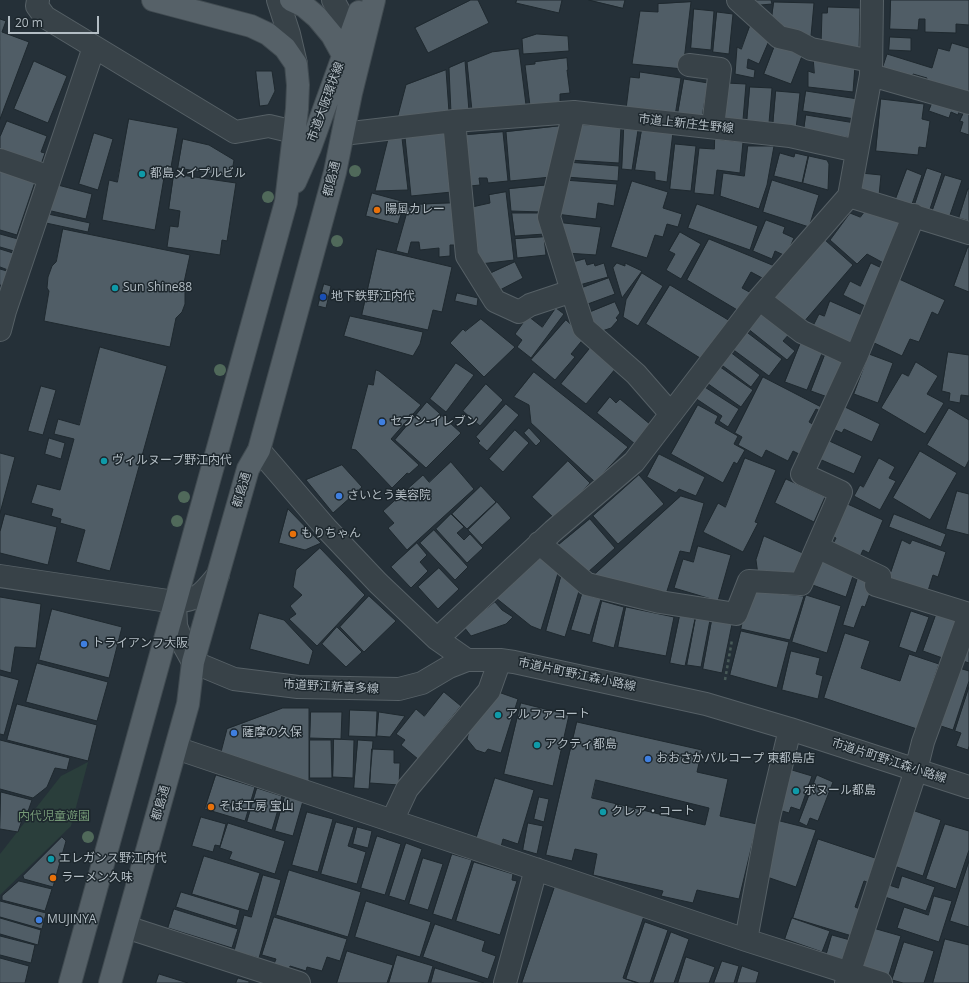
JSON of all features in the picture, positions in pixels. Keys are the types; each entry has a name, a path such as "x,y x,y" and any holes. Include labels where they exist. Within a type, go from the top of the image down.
{"main road":[{"path":"70,983 286,202 297,109 296,64 286,48 268,34 251,26 153,0"},
{"path":"291,0 304,6 332,35 343,55 342,61 351,93"},
{"name":"市道大阪環状線","path":"286,202 310,148 363,0"},
{"name":"市道大阪環状線","path":"351,93 374,0"},
{"name":"都島通","path":"110,983 188,704 193,662 248,469 259,450 335,172 351,93"}],"street":[{"path":"38,0 37,6 45,17 235,132 269,126 294,132"},
{"path":"278,0 290,34 296,64"},
{"name":"都島通","path":"332,0 351,33 351,93"},
{"path":"738,0 779,37 796,41 811,49 871,68 969,103"},
{"path":"437,639 539,543 634,462 758,299 849,196 871,68 872,0"},
{"path":"1,321 94,47"},
{"path":"689,65 720,69 713,126"},
{"path":"574,112 549,217 572,291 584,328 636,374 671,414"},
{"name":"市道上新庄生野線","path":"343,134 454,121 574,112 713,126 790,136 857,151"},
{"path":"454,121 467,256 495,301 519,312 530,305 572,291"},
{"path":"0,160 50,177"},
{"path":"849,196 969,232"},
{"path":"539,543 587,584 660,602 736,614 749,581 801,584 841,492 802,474 856,357 914,215"},
{"path":"758,299 802,332 856,357"},
{"path":"259,450 326,528 372,578 437,639 467,660"},
{"path":"817,547 880,577 876,585 969,615 922,742 916,770 848,978"},
{"path":"0,576 175,602 190,601 202,593 218,575"},
{"path":"175,602 176,626 183,644 193,662"},
{"name":"市道野江新喜多線","path":"193,662 234,679 298,687 388,690 405,688 422,683 449,667 467,660"},
{"name":"市道片町野江森小路線","path":"467,660 500,660 514,662 706,704 790,729 969,787"},
{"path":"392,821 407,789 489,691 500,660"},
{"path":"746,940 768,821 790,729"},
{"path":"176,748 746,940 848,978 880,983"},
{"path":"505,983 536,869"},
{"path":"126,927 299,983"}],"path":[{"path":"725,680 736,614"}],"green space":[{"name":"内代児童遊園","path":"88,762 71,826 0,895 0,854 61,776"}],"building":[{"path":"471,0 478,0 489,23 428,53 415,28"},
{"path":"517,0 562,0 559,13 516,3"},
{"path":"589,0 625,0 623,8"},
{"path":"743,0 771,0 772,4 749,6"},
{"path":"891,0 969,0 969,25 956,24 956,33 925,32 925,19 919,19 918,30 890,29"},
{"path":"691,2 683,69 632,64 640,11 658,12 658,4"},
{"path":"774,2 814,3 811,36 805,36 771,24"},
{"path":"828,7 860,8 859,52 821,45 822,13 827,13"},
{"path":"694,9 714,11 711,50 691,48"},
{"path":"717,12 733,14 729,54 713,52"},
{"path":"0,19 6,21 2,32 29,42 0,119"},
{"path":"750,26 771,36 759,64 748,59 747,68 755,70 754,78 735,74 737,47 741,49"},
{"path":"537,34 568,36 569,51 523,54 522,39"},
{"path":"890,37 911,38 911,51 889,50"},
{"path":"777,40 804,51 791,84 764,74"},
{"path":"952,43 969,48 969,94 926,81 927,78 913,74 912,78 882,69 887,54 932,68 938,48 949,51"},
{"path":"519,49 526,105 472,111 467,62 492,52"},
{"path":"813,53 855,66 853,92 808,87 808,71 814,73"},
{"path":"567,58 570,93 560,94 560,102 530,106 525,65 535,64 535,62"},
{"path":"34,61 67,76 48,123 14,109"},
{"path":"465,61 469,111 451,113 449,68"},
{"path":"446,70 449,112 397,119 406,85"},
{"path":"256,71 272,71 275,91 268,105 260,106"},
{"path":"640,72 681,78 675,116 626,109 630,77 639,78"},
{"path":"684,79 708,83 702,117 678,113"},
{"path":"726,83 746,84 743,120 723,119"},
{"path":"750,87 772,88 769,123 747,122"},
{"path":"776,91 800,93 796,129 773,126"},
{"path":"806,91 858,99 855,119 803,111"},
{"path":"934,98 960,108 958,115 951,112 949,118 929,111"},
{"path":"881,99 924,104 922,119 930,121 926,148 919,147 918,155 876,151"},
{"path":"965,110 969,112 969,135 960,132 963,122 960,121"},
{"path":"806,115 855,123 852,138 804,130"},
{"name":"都島メイプルビル","path":"129,119 178,128 171,167 166,166 155,230 102,220 109,180 117,182"},
{"path":"7,121 47,136 41,152 45,153 39,170 0,155 0,137"},
{"path":"574,124 621,127 619,163 569,160"},
{"path":"561,126 560,136 557,136 551,177 510,181 506,132"},
{"path":"624,129 638,130 632,170 622,169"},
{"path":"642,129 673,132 667,182 655,180 655,172 635,170"},
{"path":"503,132 508,181 488,183 487,178 479,178 480,185 470,186 466,135"},
{"path":"94,133 113,139 98,190 79,184"},
{"path":"446,133 452,192 411,196 405,137"},
{"path":"402,138 408,190 375,191 388,139"},
{"path":"183,139 209,145 234,160 231,177 178,168"},
{"path":"715,139 743,142 740,173 717,170 714,195 694,193 699,148 714,149"},
{"path":"675,144 696,146 691,191 670,189"},
{"path":"748,146 774,146 767,185 759,209 720,196 723,173 744,176"},
{"path":"780,153 794,157 795,153 808,156 802,183 774,176"},
{"path":"809,156 827,160 829,164 828,190 803,183"},
{"path":"567,162 619,166 618,181 566,177"},
{"path":"0,167 36,179 17,235 0,230"},
{"path":"927,168 942,173 929,212 914,207"},
{"path":"907,169 922,175 911,207 895,201"},
{"path":"861,173 881,175 879,196 860,191"},
{"path":"174,174 236,183 227,241 222,240 220,255 167,247 170,226 178,227 180,211 169,209"},
{"path":"945,175 962,180 949,218 932,212"},
{"path":"564,180 617,184 614,206 598,203 596,219 556,214"},
{"path":"772,180 819,195 809,227 763,212"},
{"path":"632,181 668,192 663,208 682,214 678,227 667,224 663,237 655,235 647,258 611,247"},
{"path":"54,184 92,194 86,219 47,210"},
{"path":"549,185 542,212 511,211 509,189"},
{"path":"969,189 969,221 959,218"},
{"path":"506,192 514,260 480,264 477,256 472,207 490,203 489,195"},
{"path":"372,193 405,202 398,224 366,216"},
{"path":"454,203 456,245 450,245 450,256 439,257 439,248 420,250 419,242 411,242 408,254 396,251 409,205"},
{"path":"697,204 758,226 750,250 688,228"},
{"path":"866,210 903,223 889,266 867,254 857,264 830,240 850,213 860,217"},
{"path":"512,213 544,213 545,234 515,236"},
{"path":"48,214 90,223 88,232 46,223"},
{"path":"766,220 785,227 783,233 794,238 786,256 775,251 772,259 753,251"},
{"path":"555,222 601,227 596,255 566,253"},
{"name":"Sun Shine88","path":"63,229 190,255 183,287 185,292 185,304 182,312 176,318 170,347 44,321 49,291 47,288 48,277 52,266 56,262"},
{"path":"680,232 701,244 681,279 666,270 675,254 669,251"},
{"path":"0,234 18,239 14,251 0,247"},
{"path":"544,237 546,255 517,258 515,239"},
{"path":"709,239 777,267 766,280 751,272 742,288 753,294 739,311 687,280"},
{"path":"825,240 853,265 802,324 774,299"},
{"path":"969,247 969,292 954,286"},
{"path":"0,249 13,253 8,270 0,267"},
{"path":"377,249 452,267 442,312 433,310 428,330 362,315"},
{"path":"585,259 587,265 594,263 595,266 604,263 608,277 576,286 570,263"},
{"path":"515,262 523,278 498,291 489,274"},
{"path":"617,263 625,266 625,263 642,271 622,298 613,268"},
{"path":"871,263 888,271 869,308 843,295 850,281 860,286"},
{"path":"0,269 7,271 3,286 0,285"},
{"path":"642,273 663,286 638,326 623,317 626,300"},
{"path":"609,278 615,294 585,305 579,289"},
{"path":"899,279 945,300 938,315 932,312 919,342 910,339 902,356 870,341"},
{"path":"324,284 331,286 326,308 318,306"},
{"path":"670,285 730,321 700,358 646,324"},
{"path":"457,293 478,298 477,306 455,301"},
{"path":"830,301 862,315 848,348 810,332 819,314 824,316"},
{"path":"615,302 620,313 616,318 618,320 611,328 599,332 588,313"},
{"path":"556,308 564,314 531,358 517,347 522,340 515,334 528,316 542,327"},
{"path":"761,309 791,332 783,341 795,351 787,360 747,328"},
{"path":"350,316 423,332 420,344 413,356 344,336"},
{"path":"481,319 515,347 484,377 450,343 463,329 465,331"},
{"path":"566,320 585,337 571,354 575,357 555,380 531,360"},
{"path":"744,330 782,359 769,376 731,348"},
{"path":"801,342 823,351 807,390 785,382"},
{"name":"ヴィルヌーブ野江内代","path":"100,347 167,366 110,571 76,562 85,530 60,523 61,519 51,516 53,509 31,503 37,484 60,490 74,439 54,434 58,419 79,425"},
{"path":"591,347 616,368 586,404 561,384"},
{"path":"729,351 760,375 751,387 719,363"},
{"path":"826,352 848,361 833,399 811,391"},
{"path":"948,352 969,355 969,396 961,395 960,403 949,401 950,393 942,391"},
{"path":"869,354 893,363 878,403 854,394"},
{"path":"916,362 938,376 927,394 944,403 925,434 881,408 902,373 908,376"},
{"path":"456,363 474,375 446,412 430,399"},
{"path":"716,364 753,390 741,407 704,381"},
{"name":"セブン-イレブン","path":"376,370 421,405 391,439 419,465 409,474 407,473 392,488 356,450 351,449 368,384 373,385"},
{"path":"534,372 628,447 595,482 531,423 529,405 514,397"},
{"path":"763,377 829,411 827,414 816,409 809,422 820,428 805,457 793,451 788,461 766,450 762,458 738,445 742,437 735,433"},
{"path":"486,384 503,400 480,426 463,411"},
{"path":"700,384 739,409 728,427 719,421 722,416 692,396"},
{"path":"41,386 56,390 43,435 28,431"},
{"path":"610,397 616,403 620,399 651,425 635,444 597,413"},
{"path":"427,402 461,433 426,468 395,440"},
{"path":"506,404 519,415 487,451 478,443 480,441 476,437"},
{"path":"698,405 718,416 715,423 738,436 734,444 745,450 737,464 734,462 723,483 671,454"},
{"path":"843,406 880,424 872,442 844,429 842,433 833,429"},
{"path":"949,408 969,420 969,460 965,468 927,445"},
{"path":"529,428 541,441 536,446 524,433"},
{"path":"515,430 529,443 503,472 489,459"},
{"path":"49,438 65,443 61,459 45,454"},
{"path":"825,439 862,456 854,474 817,458"},
{"path":"920,451 957,473 930,520 893,498"},
{"path":"0,453 15,457 0,513"},
{"path":"659,454 705,477 696,496 679,489 676,493 647,477"},
{"path":"745,458 776,470 755,522 758,523 743,552 703,532 718,503 725,507"},
{"path":"879,458 895,467 889,478 896,481 880,510 854,496 860,485 863,487"},
{"path":"568,461 590,483 555,519 532,497"},
{"path":"451,462 474,489 407,550 388,528 394,523 383,511 423,475 429,482"},
{"path":"342,465 362,487 333,513 306,480"},
{"path":"639,475 664,504 618,544 593,516"},
{"path":"786,479 825,497 814,522 775,503"},
{"path":"481,486 496,502 467,529 452,514"},
{"path":"957,491 969,494 969,535 946,529"},
{"path":"681,496 704,503 690,553 680,551 666,594 594,575"},
{"path":"497,502 511,518 482,545 468,530"},
{"path":"843,502 883,520 869,553 863,550 858,561 831,548 836,538 828,534"},
{"path":"288,509 321,543 305,550 279,543"},
{"path":"5,514 57,527 48,565 0,553 0,532"},
{"path":"451,514 464,527 457,533 464,540 470,534 483,548 467,563 436,529"},
{"path":"894,514 946,534 941,547 889,527"},
{"path":"590,519 615,548 587,573 556,547"},
{"path":"434,530 468,567 455,580 420,543"},
{"path":"764,536 805,554 795,576 758,575 756,560"},
{"path":"902,540 910,544 912,540 946,552 938,577 933,575 926,597 887,584"},
{"path":"417,543 427,555 420,562 428,571 411,588 391,567"},
{"path":"698,546 731,555 718,601 674,588 683,559 693,562"},
{"path":"320,548 365,595 317,646 289,619 296,614 290,606 302,595 293,587 296,570"},
{"path":"542,555 559,570 541,630 531,626 496,598"},
{"path":"815,559 854,573 846,597 807,583"},
{"path":"439,568 459,589 438,609 418,587"},
{"path":"562,573 580,588 565,637 546,631"},
{"path":"859,574 875,579 865,607 862,606 854,628 843,625"},
{"path":"750,591 804,596 790,640 741,629"},
{"path":"582,594 601,599 590,635 571,630"},
{"path":"806,595 841,606 827,653 792,642"},
{"path":"369,596 396,621 364,652 340,627"},
{"path":"0,597 41,604 36,648 15,647 11,673 0,670"},
{"path":"602,601 624,607 614,648 592,642"},
{"path":"495,602 502,610 513,617 506,624 471,636 464,627"},
{"path":"626,607 674,617 666,656 618,647"},
{"path":"52,609 122,627 109,678 39,660"},
{"path":"911,611 929,617 916,653 899,647"},
{"path":"937,612 962,621 948,660 923,651"},
{"path":"259,613 284,620 313,651 309,665 250,649"},
{"path":"680,615 695,619 685,666 670,663"},
{"path":"696,617 710,620 701,667 687,665"},
{"path":"712,620 732,624 722,673 703,669"},
{"path":"337,627 362,652 346,667 322,644"},
{"path":"741,631 789,642 777,688 730,675"},
{"path":"845,633 870,641 861,668 900,681 909,654 939,664 917,729 824,698"},
{"path":"969,644 969,663 963,661"},
{"path":"791,651 820,658 816,674 823,676 818,699 782,690"},
{"path":"37,663 108,682 97,721 26,702"},
{"path":"959,668 969,671 969,681 953,730 941,726"},
{"path":"0,675 19,680 4,735 0,734"},
{"path":"969,687 968,750 956,746 961,733 955,731"},
{"path":"444,692 461,706 418,759 401,745 405,740 396,734 416,709 424,716"},
{"name":"アルファコート","path":"501,693 518,699 501,753 488,749 485,753 476,750 467,739 469,731"},
{"name":"アクティ都島","path":"521,703 569,715 553,786 504,774"},
{"path":"17,704 97,725 88,761 7,740"},
{"path":"283,708 309,708 309,782 221,752 227,729"},
{"path":"350,710 377,711 376,737 349,736"},
{"path":"311,712 342,712 341,739 310,738"},
{"path":"379,712 405,716 390,737 377,736"},
{"name":"クレア・コート","path":"577,722 702,750 697,772 728,779 720,816 757,824 739,899 697,890 693,903 661,896 663,891 593,875 597,854 575,849 572,861 546,855","holes":["596,780 709,808 705,825 592,798"]},
{"path":"334,739 354,740 353,778 333,777"},
{"path":"0,740 70,758 67,770 55,768 47,787 33,798 0,789"},
{"path":"310,740 331,740 332,778 310,778"},
{"path":"358,740 373,741 369,789 354,788"},
{"path":"372,749 394,750 394,763 400,763 399,785 370,783"},
{"name":"ボヌール都島","path":"792,770 812,776 800,810 791,807 789,813 779,810"},
{"path":"216,775 255,787 245,821 205,809"},
{"path":"817,775 833,782 818,821 810,818 807,826 799,822"},
{"path":"495,778 534,790 518,844 503,839 501,847 476,839"},
{"path":"257,788 282,796 272,830 247,822"},
{"path":"1,792 32,800 26,817 23,817 18,832 0,829"},
{"path":"285,796 303,801 293,836 275,831"},
{"path":"539,797 549,799 544,822 534,819"},
{"path":"909,809 941,820 923,876 891,865"},
{"path":"307,812 333,819 318,872 292,865"},
{"path":"201,817 226,824 220,846 215,845 213,852 192,846"},
{"path":"776,820 816,830 796,887 764,876"},
{"path":"336,822 354,827 348,846 366,852 357,884 321,874"},
{"path":"228,823 285,841 275,874 229,859 232,852 220,848"},
{"path":"528,823 543,826 537,854 523,850"},
{"path":"945,824 969,831 969,850 956,889 926,879"},
{"path":"357,827 372,831 368,848 353,844"},
{"path":"377,836 401,844 385,895 361,888"},
{"name":"エレガンス野江内代","path":"62,837 66,841 53,887 24,879 23,876"},
{"path":"818,839 878,859 870,883 864,881 855,907 860,909 852,936 793,918"},
{"path":"406,843 422,849 405,901 389,896"},
{"path":"452,854 472,860 452,920 433,914"},
{"path":"204,856 260,873 248,911 192,894"},
{"path":"423,858 443,864 428,910 409,904"},
{"path":"969,861 969,927 950,921"},
{"path":"474,862 513,874 512,880 517,881 500,935 456,921"},
{"path":"289,870 361,892 348,937 276,915"},
{"path":"263,875 281,880 259,958 234,951 244,915 251,917"},
{"path":"902,876 935,887 926,911 882,896 886,884 898,888"},
{"path":"19,881 52,889 45,911 2,900 2,896"},
{"path":"555,886 644,916 623,978 637,983 522,983"},
{"path":"181,892 240,910 236,926 176,907"},
{"path":"934,896 952,901 939,942 897,928 904,907 928,915"},
{"path":"0,901 46,913 42,929 0,917"},
{"path":"366,901 431,922 420,957 355,937"},
{"path":"174,909 238,929 232,948 168,928"},
{"path":"274,917 347,939 340,961 327,957 322,971 307,967 306,971 290,966 289,969 274,964 276,959 262,955"},
{"path":"0,918 41,930 38,945 0,934"},
{"path":"792,918 830,931 822,952 785,939"},
{"path":"645,922 668,930 650,983 639,983 626,979"},
{"path":"435,924 485,941 482,951 496,956 488,979 423,957"},
{"path":"873,928 901,936 888,978 860,970"},
{"path":"671,932 689,939 674,983 653,983"},
{"path":"832,935 850,940 843,961 826,956"},
{"path":"0,936 35,945 31,963 0,955"},
{"path":"945,939 969,945 969,983 933,983"},
{"path":"904,942 934,951 924,983 903,983 892,980"},
{"path":"347,951 393,965 387,983 337,983"},
{"path":"397,955 433,966 428,983 389,983"},
{"path":"686,957 715,967 709,983 678,983"},
{"path":"0,958 29,966 25,983 0,983"},
{"path":"722,961 739,966 734,983 714,983"},
{"path":"742,966 759,972 756,983 737,983"},
{"path":"435,968 484,983 431,983"},
{"path":"159,974 188,983 156,983"},
{"path":"238,978 249,981 249,983 236,983"}],"place":[{"name":"都島メイプルビル","path":"142,174"},
{"name":"陽風カレー","path":"377,210"},
{"name":"Sun Shine88","path":"115,288"},
{"name":"地下鉄野江内代","path":"323,297"},
{"name":"セブン-イレブン","path":"382,422"},
{"name":"ヴィルヌーブ野江内代","path":"104,461"},
{"name":"さいとう美容院","path":"339,496"},
{"name":"もりちゃん","path":"293,534"},
{"name":"トライアンフ大阪","path":"84,644"},
{"name":"アルファコート","path":"498,715"},
{"name":"薩摩の久保","path":"234,733"},
{"name":"アクティ都島","path":"537,745"},
{"name":"おおさかパルコープ 東都島店","path":"648,759"},
{"name":"ボヌール都島","path":"796,791"},
{"name":"そば工房 宝山","path":"211,807"},
{"name":"クレア・コート","path":"603,812"},
{"name":"エレガンス野江内代","path":"51,859"},
{"name":"ラーメン久味","path":"53,878"},
{"name":"MUJINYA","path":"39,920"}]}
